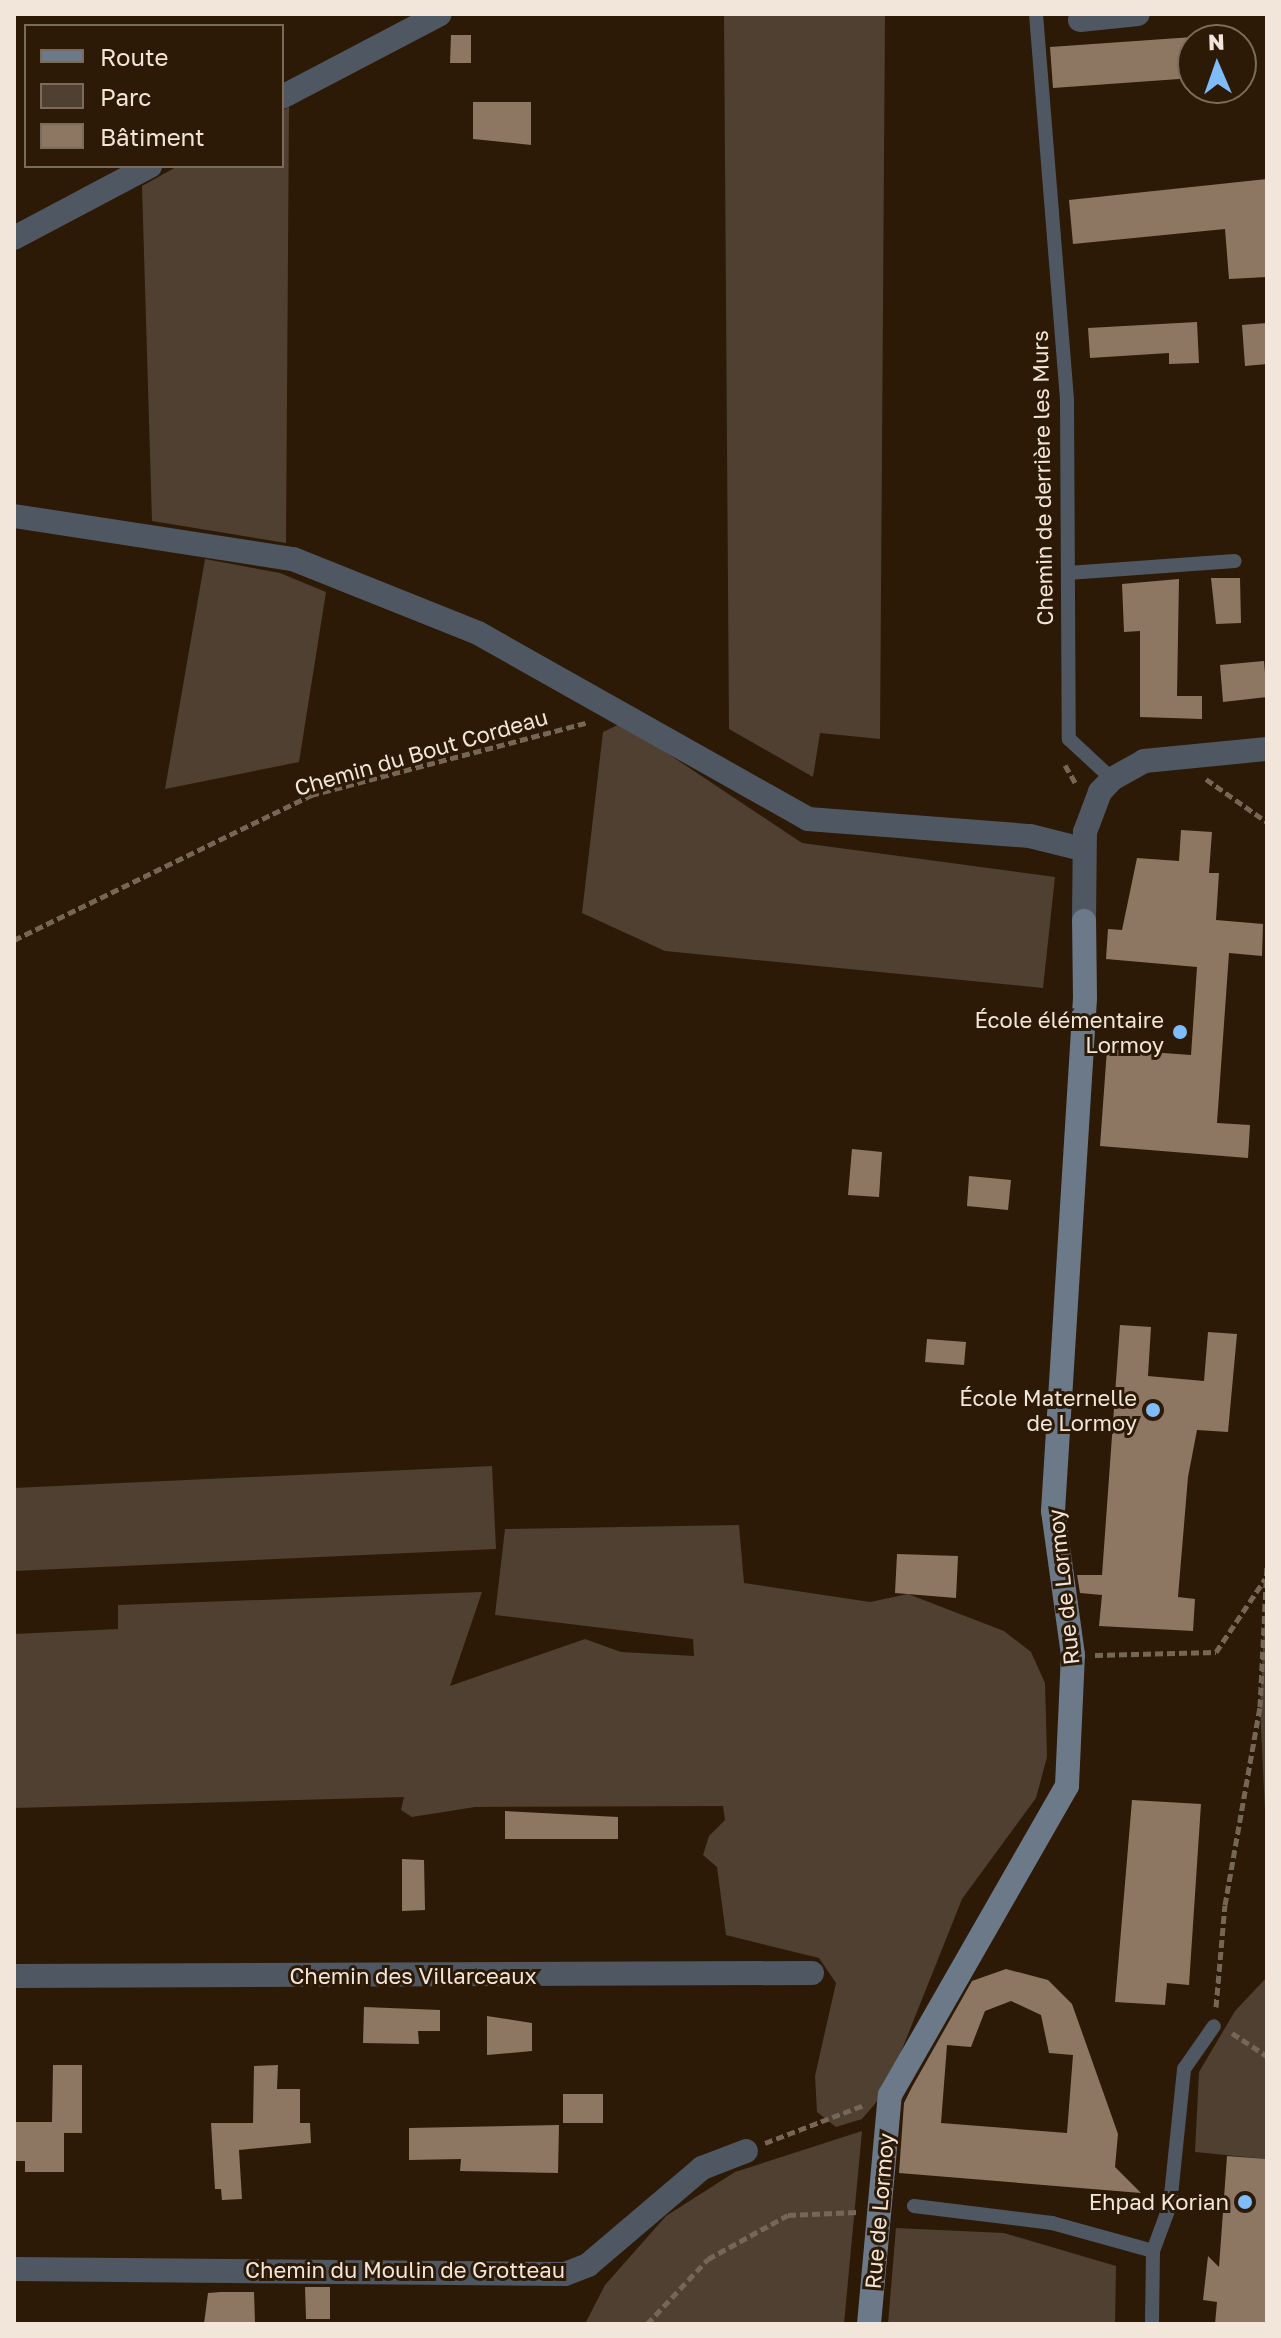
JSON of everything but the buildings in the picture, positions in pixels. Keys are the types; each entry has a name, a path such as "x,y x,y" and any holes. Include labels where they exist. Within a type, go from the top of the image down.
{"street":[{"path":"284,96 440,14"},
{"path":"1080,20 1138,14"},
{"path":"14,238 146,168"},
{"path":"14,516 293,559 478,633 625,713 808,819 1030,836 1082,849"},
{"path":"1112,779 1144,761 1267,749"},
{"name":"Rue de Lormoy","path":"869,2324 890,2095 1067,1786 1073,1655 1053,1511 1085,998 1082,849 1093,807 1112,779"},
{"name":"Chemin des Villarceaux","path":"14,1976 812,1973"},
{"name":"Chemin du Moulin de Grotteau","path":"14,2269 565,2274 588,2265 702,2168 746,2151"}],"lane":[{"name":"Chemin de derrière les Murs","path":"1036,14 1067,402 1069,739 1112,779"},
{"path":"1068,573 1235,561"},
{"path":"1152,2324 1153,2251 1170,2205 1184,2069 1214,2026"},
{"path":"914,2206 1052,2223 1153,2251"}],"path":[{"name":"Chemin du Bout Cordeau","path":"14,940 311,795 625,713"},
{"path":"1178,757 1267,822"},
{"path":"1267,1564 1260,1707 1225,1905 1214,2026 1250,2040 1267,2056"},
{"path":"1073,1655 1216,1652 1266,1578"},
{"path":"746,2151 890,2095"},
{"path":"647,2324 708,2259 788,2215 879,2210"}],"green space":[{"path":"724,14 885,14 880,739 820,733 813,777 729,729"},
{"path":"289,107 286,543 152,521 142,186 174,168 284,168 284,110"},
{"path":"205,559 280,573 326,592 299,762 165,789"},
{"path":"622,723 802,843 1055,877 1043,988 665,951 582,913 603,732"},
{"path":"492,1466 496,1549 14,1571 14,1488"},
{"path":"739,1525 744,1583 870,1602 908,1594 1004,1631 1031,1652 1045,1683 1047,1757 1036,1798 962,1899 885,2092 862,2119 836,2127 817,2112 815,2076 836,1983 819,1958 726,1935 717,1867 703,1855 709,1836 725,1820 723,1806 475,1807 412,1817 401,1810 404,1797 14,1808 14,1634 118,1629 118,1605 482,1592 450,1686 585,1639 621,1652 694,1656 693,1639 495,1615 505,1529"},
{"path":"1267,1564 1267,1852 1260,1707"},
{"path":"1267,1977 1267,2159 1195,2152 1199,2072 1235,2011"},
{"path":"862,2131 844,2324 585,2324 605,2285 666,2216 735,2172"},
{"path":"896,2228 1004,2233 1116,2266 1115,2324 888,2324"}],"place":[{"name":"École élémentaire Lormoy","path":"1180,1032"},
{"name":"École Maternelle de Lormoy","path":"1153,1410"},
{"name":"Ehpad Korian","path":"1245,2202"}]}
